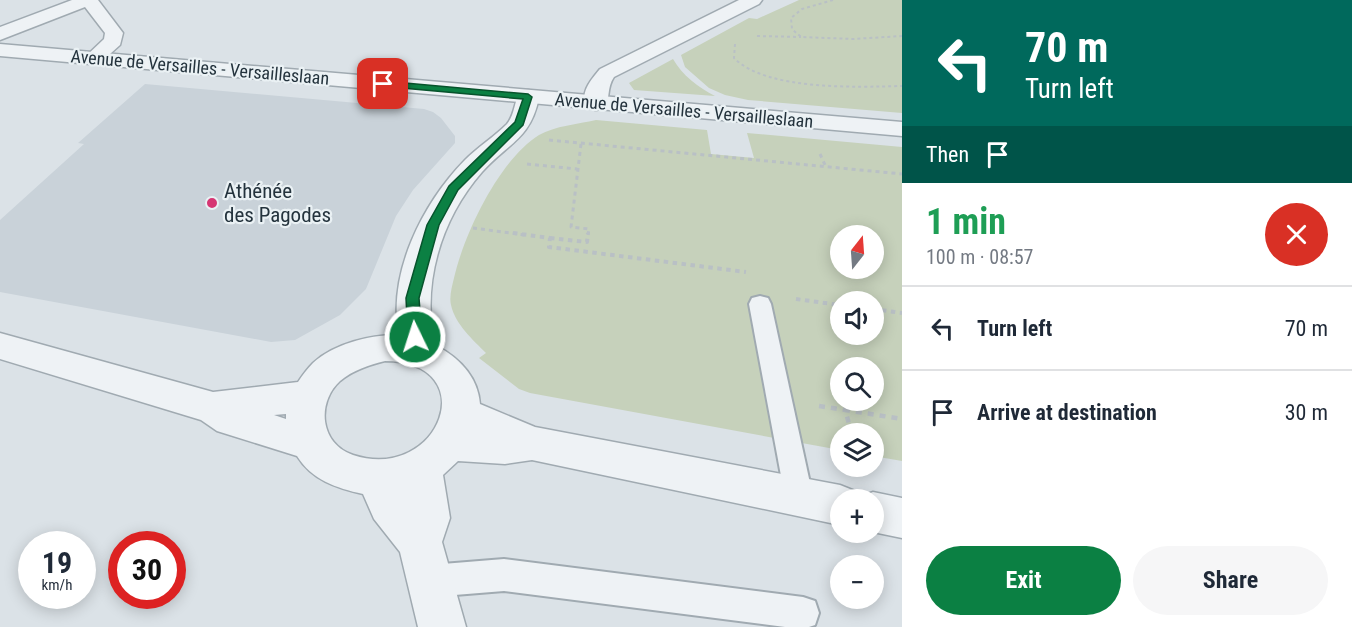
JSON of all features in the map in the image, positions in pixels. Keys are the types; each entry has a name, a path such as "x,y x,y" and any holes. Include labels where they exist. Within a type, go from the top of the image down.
{"street":[{"path":"0,34 89,0 114,33 113,41 94,58"},
{"path":"596,103 597,86 607,73 753,0"},
{"name":"Avenue de Versailles - Versailleslaan","path":"0,50 902,129"},
{"path":"420,353 415,337 413,298 433,225 447,198 474,166 520,123 528,97"},
{"path":"367,350 388,330 413,298"},
{"path":"0,346 213,408 231,420 309,442"},
{"path":"425,562 428,518 444,441 461,397 456,383 435,360 420,353 403,349 367,350 348,356 317,380 307,396 303,419 309,442 325,461 349,473 377,478 400,475 444,441 505,447 531,443 830,503"},
{"path":"213,408 307,396"},
{"path":"377,478 389,506 425,562 442,627"},
{"path":"884,514 902,518"}],"lane":[{"path":"760,304 798,497"},
{"path":"425,562 504,575 803,613"}],"path":[{"path":"801,37 790,26 794,14 819,3 833,0"},
{"path":"756,36 866,39 902,36"},
{"path":"737,40 733,52 738,63 766,77 902,86"},
{"path":"541,139 902,174"},
{"path":"464,227 587,242 589,230 571,227 581,143"},
{"path":"518,163 577,169"},
{"path":"550,238 549,248 751,273"},
{"path":"787,298 830,304"},
{"path":"884,311 902,313"},
{"path":"851,411 902,419"}],"shaded area":[{"name":"Athénée des Pagodes","path":"145,84 424,109 441,118 455,136 455,143 413,190 396,216 366,289 340,315 295,340 271,342 0,292 0,220 84,144 78,143"}],"green space":[{"path":"799,0 902,0 902,113 748,100 725,95 709,88 685,67 681,55 749,18 757,19"},
{"path":"673,59 691,80 715,96 634,90 629,83"},
{"path":"596,120 707,130 711,154 754,158 747,133 902,147 902,461 884,458 884,423 830,423 830,448 530,393 519,389 479,358 486,353 460,325 451,305 452,284 459,260 485,199 510,162 539,135 559,127"}],"place":[{"name":"Athénée des Pagodes","path":"212,203"}],"route":[{"path":"383,84 528,97 520,123 453,189 433,225 413,298 415,337"}]}
